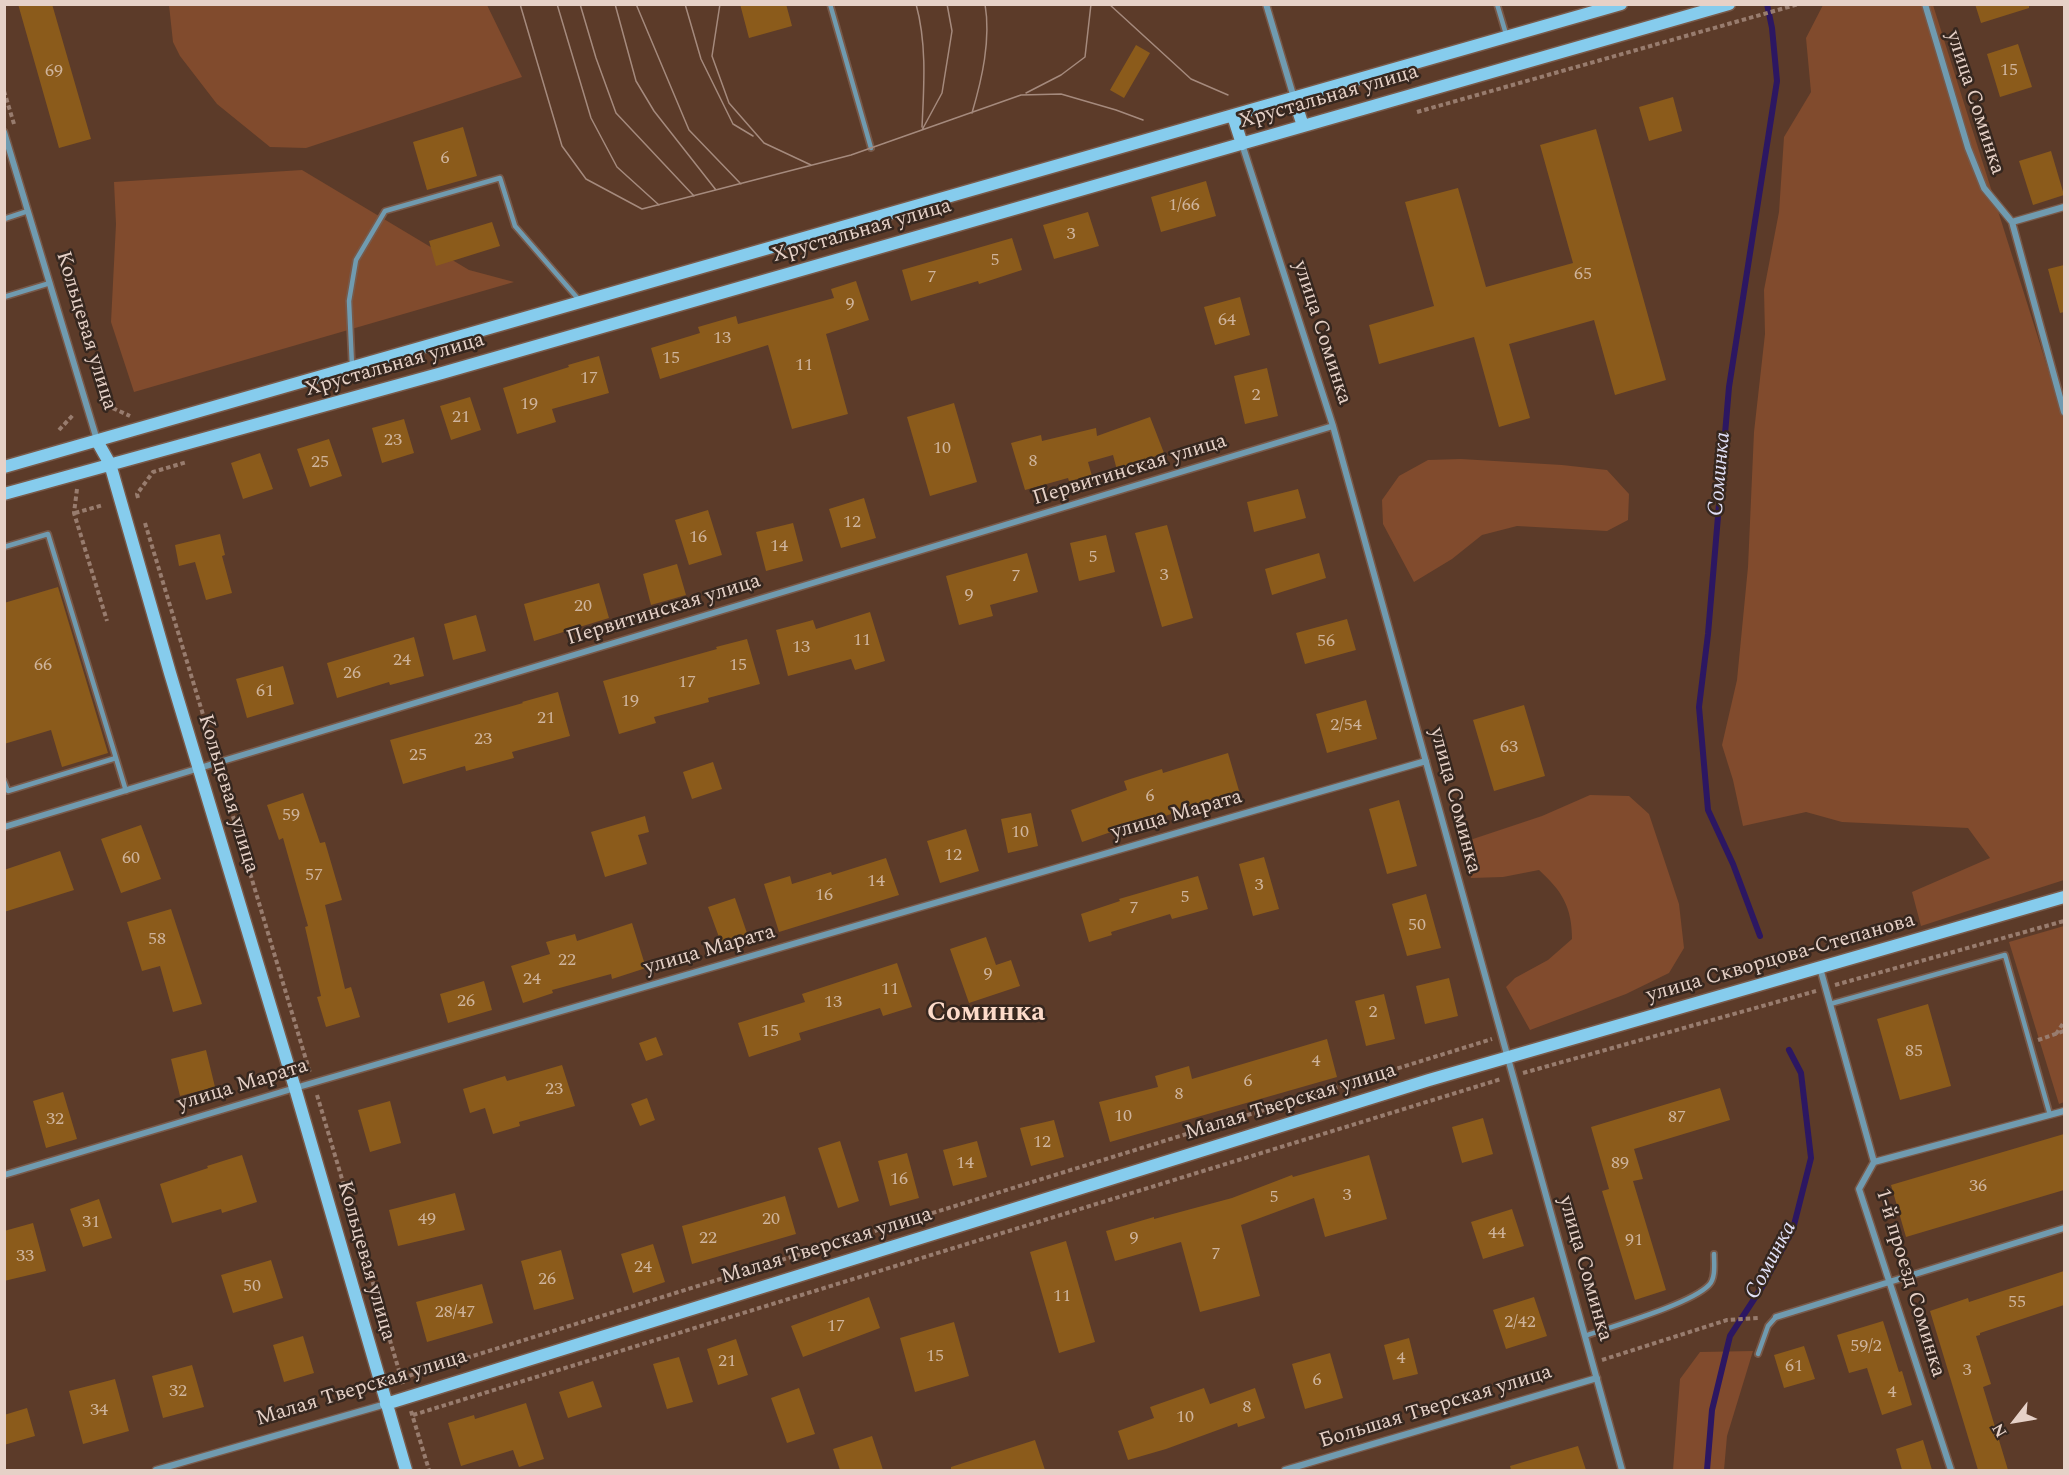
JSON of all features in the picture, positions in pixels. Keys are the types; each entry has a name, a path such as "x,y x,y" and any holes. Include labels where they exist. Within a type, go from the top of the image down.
{"main road":[{"name":"Хрустальная улица","path":"4,467 1621,4"},
{"name":"Хрустальная улица","path":"4,494 442,373 1729,4"},
{"path":"1294,98 1303,126"},
{"path":"1233,116 1242,144"},
{"name":"Кольцевая улица","path":"98,441 111,464 406,1470"},
{"name":"улица Скворцова-Степанова","path":"1508,1058 2064,897"},
{"name":"Малая Тверская улица","path":"386,1404 1429,1080 1508,1058"}],"street":[{"path":"1266,4 1294,98"},
{"name":"улица Соминка","path":"1925,4 1968,148 1984,188 2012,222 2064,412"},
{"name":"Кольцевая улица","path":"4,132 98,441"},
{"name":"улица Соминка","path":"1242,144 1334,426 1622,1470"},
{"path":"2012,222 2064,207"},
{"name":"Первитинская улица","path":"4,827 1334,426"},
{"name":"улица Марата","path":"4,1175 295,1088 1426,761"},
{"name":"1-й проезд Соминка","path":"1820,968 1874,1162 1859,1189 1951,1470"},
{"path":"1874,1162 2064,1111"},
{"path":"1776,1317 2064,1228"},
{"name":"Большая Тверская улица","path":"1285,1470 1597,1378"},
{"name":"Малая Тверская улица","path":"156,1470 386,1404"}],"lane":[{"path":"830,4 872,148"},
{"path":"1497,4 1507,37"},
{"path":"352,369 349,301 356,260 385,211 500,178 515,226 581,303"},
{"path":"4,219 28,211"},
{"path":"4,297 50,283"},
{"path":"4,547 48,534 126,791"},
{"path":"4,781 8,791 116,758"},
{"path":"1830,1004 2005,955 2050,1115"},
{"path":"1585,1336 1688,1299 1710,1284 1714,1275 1714,1254"},
{"path":"1758,1354 1768,1326 1776,1317"}],"path":[{"path":"1743,21 1798,4"},
{"path":"106,405 135,418"},
{"path":"59,430 73,415"},
{"path":"140,504 137,494 153,472"},
{"path":"78,488 74,513 107,621"},
{"path":"74,513 103,505"},
{"path":"143,514 429,1470"},
{"path":"413,1415 1513,1076 2064,921"},
{"path":"2055,1034 2064,1022"},
{"path":"2029,1043 2064,1031"},
{"path":"402,1378 1502,1036"},
{"path":"1593,1363 1726,1320 1776,1317"}],"shaded area":[{"path":"169,5 487,5 522,77 306,148 270,147 217,104 180,56 173,42"},
{"path":"1823,5 1933,5 2064,420 2064,880 1921,926 1912,892 1990,858 1968,828 1842,822 1806,812 1743,826 1733,780 1722,745 1737,680 1748,567 1754,432 1765,334 1764,290 1779,212 1784,137 1811,92 1806,38"},
{"path":"302,170 469,270 514,282 134,392 111,322 116,224 114,182"},
{"path":"1461,459 1607,470 1629,494 1628,520 1607,531 1517,526 1482,535 1452,559 1414,582 1383,524 1382,500 1399,476 1428,460"},
{"path":"1590,795 1629,796 1649,814 1679,904 1684,948 1669,973 1626,994 1530,1030 1506,987 1515,978 1548,960 1572,939 1568,909 1560,893 1539,870 1503,877 1471,878 1465,861 1470,840 1542,816"},
{"path":"2064,926 2064,1102 2059,1104 2009,942"},
{"path":"1753,1351 1727,1436 1724,1470 1673,1470 1680,1379 1700,1352"}],"building":[{"path":"18,4 52,4 91,139 59,148"},
{"path":"740,4 786,4 792,26 749,38"},
{"path":"1975,4 2029,4 2029,8 1981,23"},
{"path":"2018,44 2032,87 2000,97 1987,54"},
{"path":"1136,45 1150,53 1124,98 1110,90"},
{"path":"1673,97 1682,131 1649,141 1639,107"},
{"path":"463,127 477,176 427,190 413,142"},
{"path":"1596,129 1666,380 1615,395 1594,320 1509,344 1530,418 1499,427 1474,337 1379,364 1369,325 1434,306 1405,202 1458,188 1486,287 1573,263 1540,145"},
{"path":"2051,151 2064,195 2033,205 2019,161"},
{"path":"1206,181 1216,216 1161,232 1151,197"},
{"path":"1088,212 1099,246 1054,259 1043,225"},
{"path":"492,222 500,246 436,266 429,241"},
{"path":"1012,238 1022,270 979,284 978,281 911,301 902,270"},
{"path":"2064,265 2064,312 2060,313 2048,269"},
{"path":"856,281 869,320 826,334 848,414 792,429 768,345 660,379 651,348 700,333 698,327 736,316 738,324 834,298 831,289"},
{"path":"1240,297 1250,335 1215,345 1204,307"},
{"path":"599,356 609,393 552,409 556,422 517,434 503,388"},
{"path":"1267,368 1278,416 1245,424 1234,376"},
{"path":"470,397 481,430 451,440 440,406"},
{"path":"954,403 977,482 930,496 907,417"},
{"path":"1150,417 1164,453 1117,470 1113,455 1088,462 1092,476 1069,481 1068,478 1025,490 1011,443 1041,435 1042,441 1096,428 1097,436"},
{"path":"404,419 414,453 382,463 372,428"},
{"path":"329,439 342,476 310,487 297,449"},
{"path":"260,453 273,489 243,499 231,463"},
{"path":"1298,489 1306,518 1254,532 1247,502"},
{"path":"864,498 876,538 841,548 829,509"},
{"path":"708,510 722,555 689,565 675,520"},
{"path":"793,523 803,561 766,571 756,532"},
{"path":"1167,525 1193,618 1162,627 1135,533"},
{"path":"220,534 225,555 222,556 232,593 206,600 195,562 179,566 175,545"},
{"path":"1106,535 1115,572 1079,581 1070,543"},
{"path":"1027,553 1038,592 990,605 993,616 959,625 946,576"},
{"path":"1319,553 1326,578 1272,595 1265,569"},
{"path":"677,564 686,595 651,605 643,574"},
{"path":"599,583 609,618 534,641 524,604"},
{"path":"58,587 108,753 62,767 51,730 4,744 4,603"},
{"path":"870,612 885,661 855,670 851,659 788,676 776,630 813,620 816,629"},
{"path":"476,615 486,651 453,660 444,624"},
{"path":"1347,619 1356,650 1305,664 1296,633"},
{"path":"414,637 424,676 390,685 389,682 337,698 327,663"},
{"path":"747,639 760,684 708,698 709,702 654,717 656,723 619,734 603,681"},
{"path":"283,666 294,704 247,718 236,679"},
{"path":"558,692 570,736 512,752 514,758 466,771 465,766 403,784 390,740"},
{"path":"1366,700 1377,739 1327,753 1316,714"},
{"path":"1524,705 1545,776 1494,791 1473,720"},
{"path":"1228,753 1240,794 1138,825 1137,823 1082,842 1071,810 1127,790 1124,781 1162,769 1163,773"},
{"path":"713,762 722,789 692,799 683,772"},
{"path":"303,793 320,843 325,842 342,900 325,905 345,989 351,987 360,1017 326,1027 317,997 321,996 305,927 308,926 283,838 279,840 267,805"},
{"path":"1399,800 1417,866 1387,874 1369,809"},
{"path":"1031,813 1038,846 1008,853 1001,819"},
{"path":"645,816 649,832 638,835 647,864 605,877 591,832"},
{"path":"141,825 161,879 121,893 101,839"},
{"path":"966,829 979,871 940,883 927,841"},
{"path":"60,851 74,890 4,912 4,870"},
{"path":"1264,857 1279,909 1253,916 1239,864"},
{"path":"886,858 899,895 779,932 764,884 790,876 792,884 831,872 832,875"},
{"path":"1198,876 1208,909 1172,919 1170,914 1111,932 1112,935 1089,942 1081,914 1120,901 1119,899"},
{"path":"1426,894 1441,948 1407,956 1392,904"},
{"path":"735,898 749,939 723,948 708,907"},
{"path":"171,909 202,1004 173,1012 160,966 142,971 127,922"},
{"path":"632,923 646,968 612,979 611,974 552,990 553,993 523,1003 511,966 550,954 546,942 575,934 577,941"},
{"path":"986,937 996,965 1011,960 1020,986 969,1003 950,949"},
{"path":"897,963 912,1007 883,1016 880,1008 799,1033 801,1040 749,1057 738,1023 805,1002 802,994"},
{"path":"1449,978 1458,1016 1425,1024 1416,986"},
{"path":"484,981 492,1010 448,1023 440,994"},
{"path":"1384,994 1395,1039 1366,1046 1355,1001"},
{"path":"1928,1004 1951,1086 1900,1100 1877,1019"},
{"path":"656,1037 663,1055 646,1061 639,1043"},
{"path":"1327,1039 1337,1077 1110,1142 1099,1102 1158,1087 1155,1076 1189,1066 1192,1079"},
{"path":"206,1050 215,1087 180,1096 171,1059"},
{"path":"562,1065 575,1106 519,1122 520,1126 493,1134 485,1108 470,1113 463,1089 505,1076 507,1081"},
{"path":"1720,1088 1730,1120 1634,1149 1643,1179 1633,1181 1666,1290 1635,1300 1602,1191 1609,1189 1591,1127"},
{"path":"63,1092 77,1139 46,1148 33,1101"},
{"path":"647,1098 655,1120 640,1126 631,1104"},
{"path":"390,1101 401,1143 370,1152 358,1110"},
{"path":"1483,1118 1493,1154 1462,1163 1452,1127"},
{"path":"1054,1120 1064,1157 1031,1166 1020,1128"},
{"path":"2064,1134 2064,1190 1906,1237 1891,1185"},
{"path":"840,1141 859,1201 838,1208 818,1148"},
{"path":"977,1141 987,1177 953,1186 943,1150"},
{"path":"907,1153 919,1198 890,1206 878,1161"},
{"path":"242,1155 257,1202 222,1213 221,1209 172,1223 160,1184"},
{"path":"1369,1155 1387,1219 1325,1237 1314,1198 1241,1225 1260,1296 1200,1312 1181,1242 1115,1261 1106,1231 1232,1198 1292,1175 1293,1177"},
{"path":"455,1193 465,1230 398,1246 389,1210"},
{"path":"785,1196 796,1234 692,1264 682,1226"},
{"path":"99,1199 112,1238 83,1247 70,1209"},
{"path":"1512,1209 1524,1246 1483,1259 1471,1222"},
{"path":"33,1223 46,1271 4,1281 4,1231"},
{"path":"1066,1241 1095,1342 1059,1353 1030,1252"},
{"path":"653,1244 665,1282 633,1293 621,1254"},
{"path":"561,1250 574,1299 534,1310 521,1261"},
{"path":"271,1260 283,1298 233,1313 221,1275"},
{"path":"2064,1271 2064,1305 1976,1336 1991,1384 1983,1387 2008,1470 1978,1470 1930,1311 1968,1298 1969,1302"},
{"path":"482,1284 493,1323 427,1342 416,1302"},
{"path":"869,1297 880,1328 803,1357 791,1326"},
{"path":"1534,1297 1547,1336 1506,1349 1493,1310"},
{"path":"1883,1321 1912,1405 1882,1415 1867,1368 1849,1373 1837,1335"},
{"path":"954,1322 969,1376 915,1392 900,1338"},
{"path":"303,1336 314,1373 284,1382 273,1345"},
{"path":"1409,1338 1418,1374 1393,1380 1384,1345"},
{"path":"736,1339 748,1375 718,1385 707,1349"},
{"path":"1804,1346 1815,1379 1784,1388 1774,1355"},
{"path":"1330,1353 1343,1398 1305,1409 1292,1364"},
{"path":"679,1357 693,1402 667,1409 653,1364"},
{"path":"192,1365 204,1407 163,1418 152,1376"},
{"path":"115,1379 129,1431 83,1444 69,1391"},
{"path":"593,1381 602,1407 568,1418 559,1392"},
{"path":"799,1388 815,1434 787,1443 771,1398"},
{"path":"1204,1388 1210,1404 1255,1388 1265,1418 1238,1427 1237,1423 1128,1460 1118,1431 1154,1418 1150,1407"},
{"path":"526,1403 544,1459 519,1467 513,1450 461,1466 448,1423 474,1415 475,1419"},
{"path":"27,1408 35,1436 4,1445 4,1415"},
{"path":"872,1436 883,1470 840,1470 833,1449"},
{"path":"1035,1440 1045,1470 951,1470 951,1467"},
{"path":"1923,1440 1932,1470 1902,1470 1896,1449"},
{"path":"1578,1446 1586,1470 1511,1470 1510,1466"}],"waterway":[{"name":"Соминка","path":"1760,936 1733,864 1708,810 1699,707 1708,634 1729,387 1777,81 1772,28 1767,4"},
{"name":"Соминка","path":"1707,1470 1712,1410 1730,1336 1762,1287 1793,1229 1811,1158 1801,1073 1789,1050"}],"tram line":[{"path":"520,4 562,146 586,179 642,209 851,155 1021,95 1061,94 1143,120"},
{"path":"557,4 591,118 617,167 659,205"},
{"path":"580,4 616,113 694,196"},
{"path":"615,4 636,81 654,111 716,190"},
{"path":"636,4 689,130 741,184"},
{"path":"685,4 701,59 733,124 753,136"},
{"path":"720,4 712,56 729,103 764,143 811,165"},
{"path":"916,4 923,50 922,127"},
{"path":"922,130 942,93 952,31 947,4"},
{"path":"972,113 986,45 985,4"},
{"path":"1026,93 1061,75 1085,57 1091,4"},
{"path":"1109,4 1191,79 1228,95"}],"district":[{"name":"Соминка","path":"986,1015"}]}
